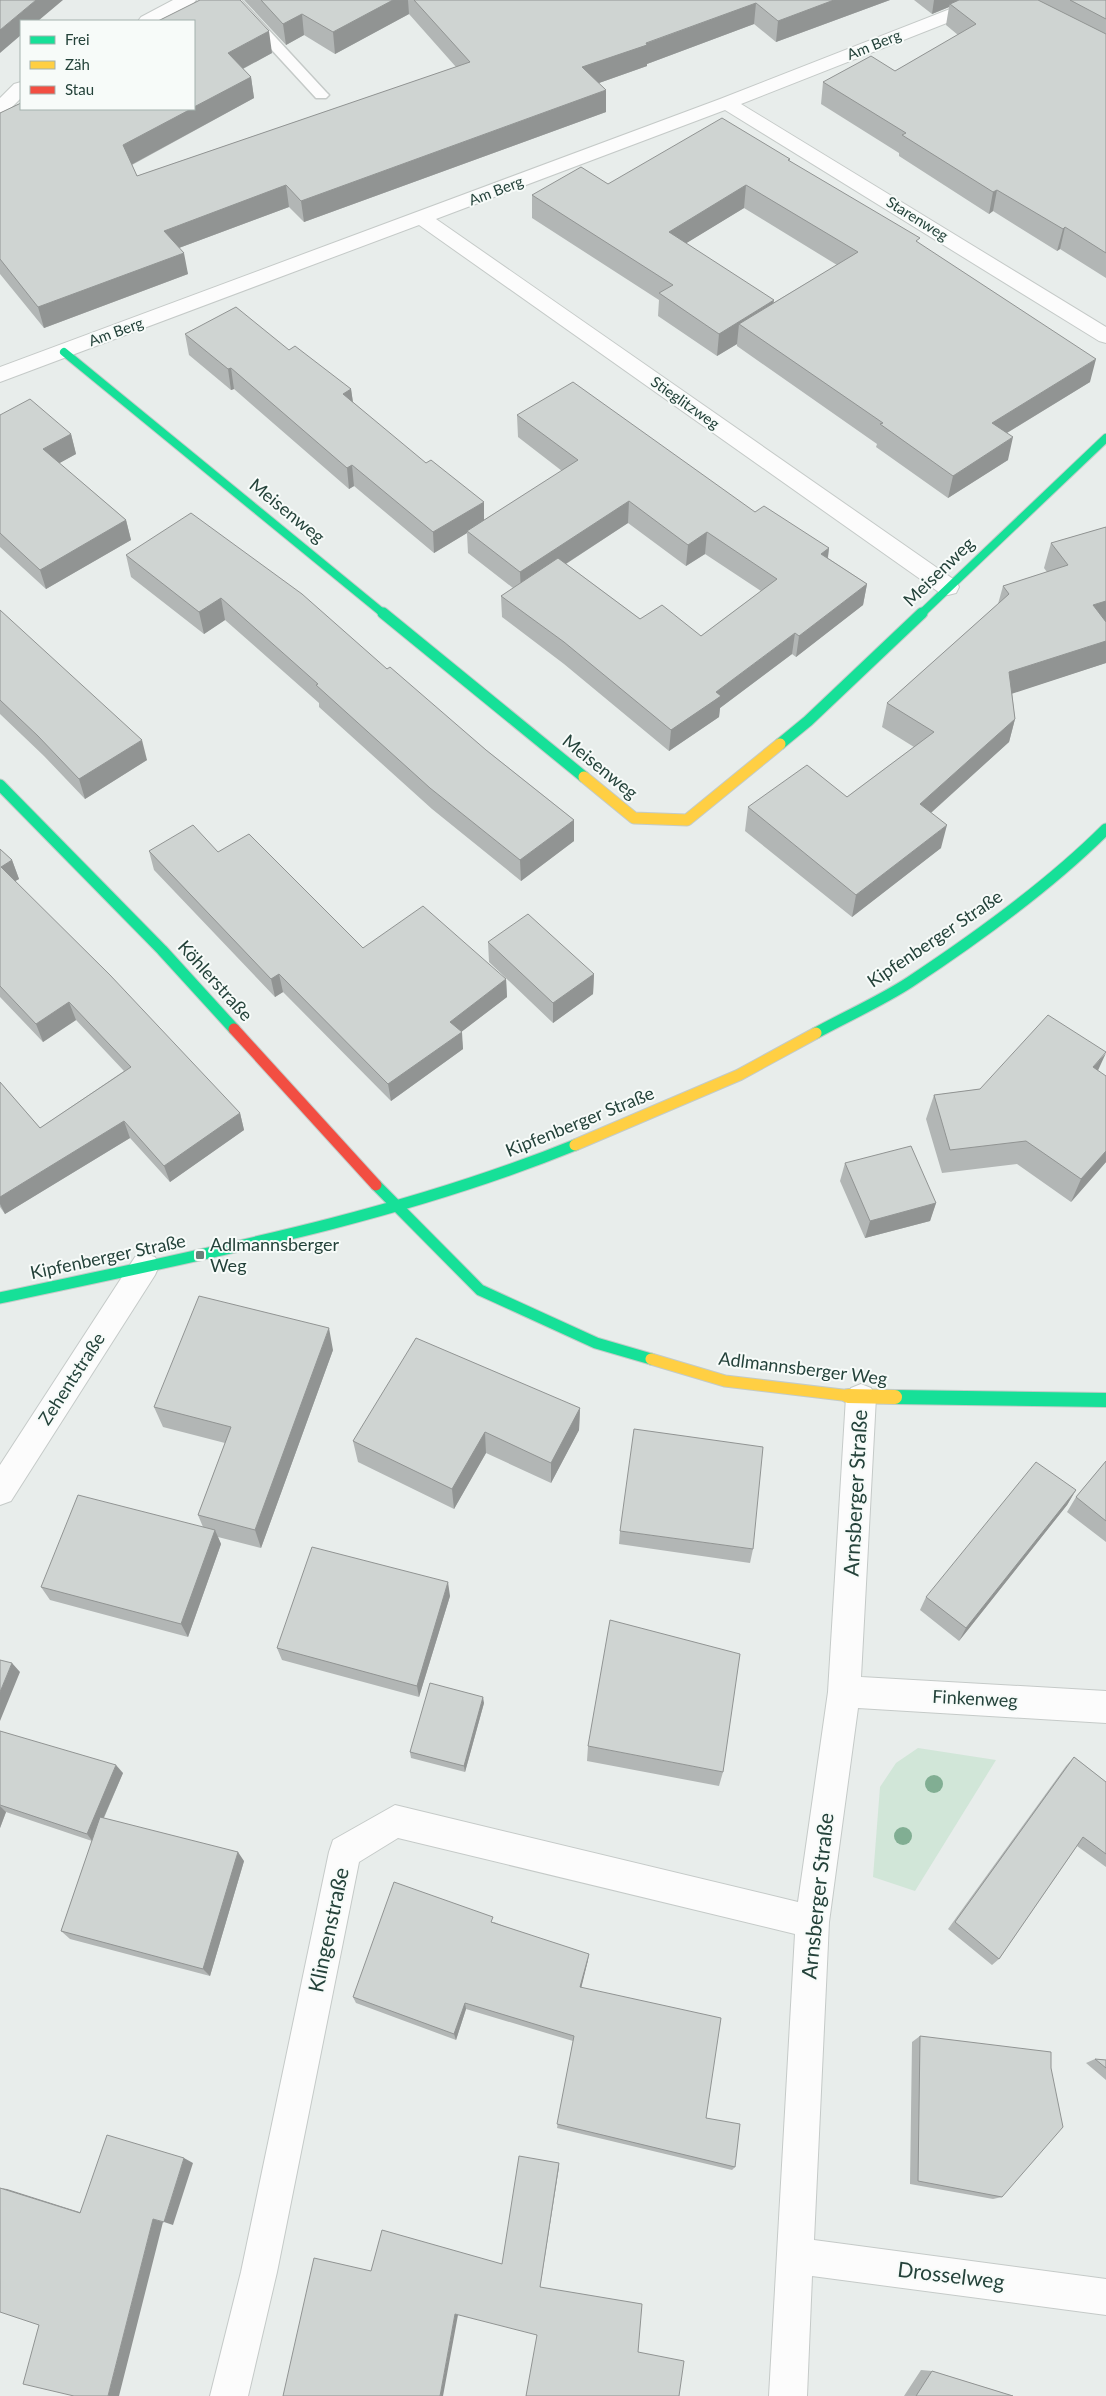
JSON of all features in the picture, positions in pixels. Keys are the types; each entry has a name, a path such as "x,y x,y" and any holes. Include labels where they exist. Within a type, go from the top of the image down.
{"street":[{"path":"149,20 187,0"},
{"name":"Am Berg","path":"0,375 727,103 989,0"},
{"path":"0,108 20,89"},
{"name":"Starenweg","path":"727,103 1106,336"},
{"name":"Stieglitzweg","path":"422,218 948,587"},
{"name":"Meisenweg","path":"64,352 634,818 686,820 808,721 1106,438"},
{"name":"Köhlerstraße","path":"0,785 162,950 396,1207"},
{"name":"Kipfenberger Straße","path":"0,1298 200,1255 396,1207 547,1157 740,1075 909,983 999,919 1088,847 1106,829"},
{"name":"Adlmannsberger Weg","path":"396,1207 480,1290 596,1343 725,1380 861,1397 1106,1400"},
{"name":"Zehentstraße","path":"0,1492 145,1266"},
{"name":"Arnsberger Straße","path":"788,2396 812,1922 844,1692 861,1397"},
{"name":"Finkenweg","path":"844,1692 1106,1707"},
{"name":"Klingenstraße","path":"230,2396 259,2272 345,1852 395,1821 812,1922"},
{"name":"Drosselweg","path":"796,2256 1106,2297"}],"lane":[{"path":"233,0 322,95"}],"green space":[{"path":"918,1748 996,1760 915,1891 873,1877 880,1787 896,1763"}],"building":[{"path":"0,0 36,0 0,30"},
{"path":"200,0 240,0 269,31 228,53 251,77 195,106 195,20 160,20"},
{"path":"261,0 393,0 333,32 302,14 283,24"},
{"path":"414,0 834,0 778,21 756,3 646,43 647,45 582,67 606,90 301,201 286,185 164,231 184,253 38,307 0,259 0,113 20,103 20,110 189,110 123,145 137,176 470,62"},
{"path":"959,0 1038,0 1106,34 1106,253 1065,227 1063,229 997,190 993,192 902,135 906,133 823,82 871,56 895,71 976,24 950,4"},
{"path":"1070,0 1106,0 1106,19"},
{"path":"722,118 790,159 788,160 920,238 916,241 1096,359 992,423 1013,437 953,476 880,424 883,423 739,324 858,252 746,185 669,232 774,300 719,334 659,293 673,285 532,195 581,167 608,184"},
{"path":"236,307 289,350 295,346 351,389 343,394 426,463 431,460 484,502 433,532 352,465 347,468 231,368 228,369 185,334"},
{"path":"573,382 755,512 764,506 829,548 821,554 867,584 799,636 795,633 716,692 721,696 671,730 564,642 501,596 558,558 640,619 662,605 701,636 777,579 707,532 688,545 629,501 520,572 467,531 578,460 517,415"},
{"path":"30,399 71,434 43,449 126,520 40,570 0,533 0,415"},
{"path":"191,513 302,594 387,669 390,667 486,750 574,820 520,860 430,788 316,685 318,684 221,598 199,612 126,555"},
{"path":"1106,527 1106,601 1093,605 1106,622 1106,641 1009,672 1015,719 920,804 947,825 856,895 748,807 807,765 847,797 934,732 887,703 1009,594 1003,586 1068,565 1051,543"},
{"path":"0,610 142,740 79,779 0,700"},
{"path":"193,825 218,852 249,834 363,948 423,906 506,979 450,1022 462,1032 388,1084 279,974 271,979 149,851"},
{"path":"0,849 12,860 1,867 110,975 240,1113 164,1166 124,1121 0,1197 0,1082 40,1128 131,1067 69,1002 36,1024 0,986"},
{"path":"528,914 594,974 553,1003 488,942"},
{"path":"1048,1015 1106,1052 1093,1067 1106,1076 1106,1151 1081,1179 1026,1141 950,1150 934,1095 980,1089"},
{"path":"911,1146 936,1203 870,1221 845,1163"},
{"path":"199,1296 329,1328 255,1530 198,1515 231,1427 154,1407"},
{"path":"416,1338 580,1408 551,1463 485,1432 452,1489 353,1441"},
{"path":"634,1429 763,1447 753,1549 620,1531"},
{"path":"1106,1461 1106,1521 1076,1497"},
{"path":"1036,1462 1076,1490 966,1628 926,1597"},
{"path":"78,1495 215,1530 181,1624 41,1587"},
{"path":"312,1547 448,1582 417,1686 277,1648"},
{"path":"610,1620 740,1654 723,1772 588,1746"},
{"path":"0,1660 12,1663 0,1692"},
{"path":"430,1683 483,1697 464,1766 410,1752"},
{"path":"0,1731 116,1765 87,1834 0,1805"},
{"path":"1074,1757 1106,1782 1106,1854 1083,1837 999,1959 955,1922"},
{"path":"100,1817 238,1852 203,1969 61,1931"},
{"path":"394,1882 493,1917 491,1922 589,1954 580,1987 721,2018 706,2118 740,2124 735,2167 557,2124 574,2036 465,2003 454,2034 353,1997"},
{"path":"920,2036 1051,2052 1051,2068 1063,2127 1002,2197 918,2181"},
{"path":"1095,2059 1106,2060 1106,2068"},
{"path":"107,2135 184,2158 164,2222 153,2219 108,2396 74,2396 23,2384 39,2325 0,2312 0,2188 80,2213"},
{"path":"519,2156 559,2163 540,2287 642,2304 638,2352 684,2361 679,2396 526,2396 537,2335 455,2314 440,2396 283,2396 314,2258 371,2271 382,2230 502,2264"},
{"path":"932,2371 1013,2396 916,2396"}],"traffic: fast":[{"path":"64,352 584,777"},
{"path":"780,744 808,721 1106,438"},
{"path":"0,785 162,950 234,1029"},
{"path":"816,1033 909,983 999,919 1088,847 1106,829"},
{"path":"0,1298 300,1231 370,1213 474,1183 575,1145"},
{"path":"376,1185 480,1290 596,1343 651,1359"},
{"path":"895,1397 1106,1400"}],"traffic: slow":[{"path":"584,777 634,818 687,820 780,744"},
{"path":"575,1145 739,1075 816,1033"},
{"path":"651,1359 725,1381 861,1397 895,1397"}],"traffic: jam":[{"path":"234,1029 376,1185"}],"place":[{"name":"Adlmannsberger Weg","path":"200,1255"}]}
